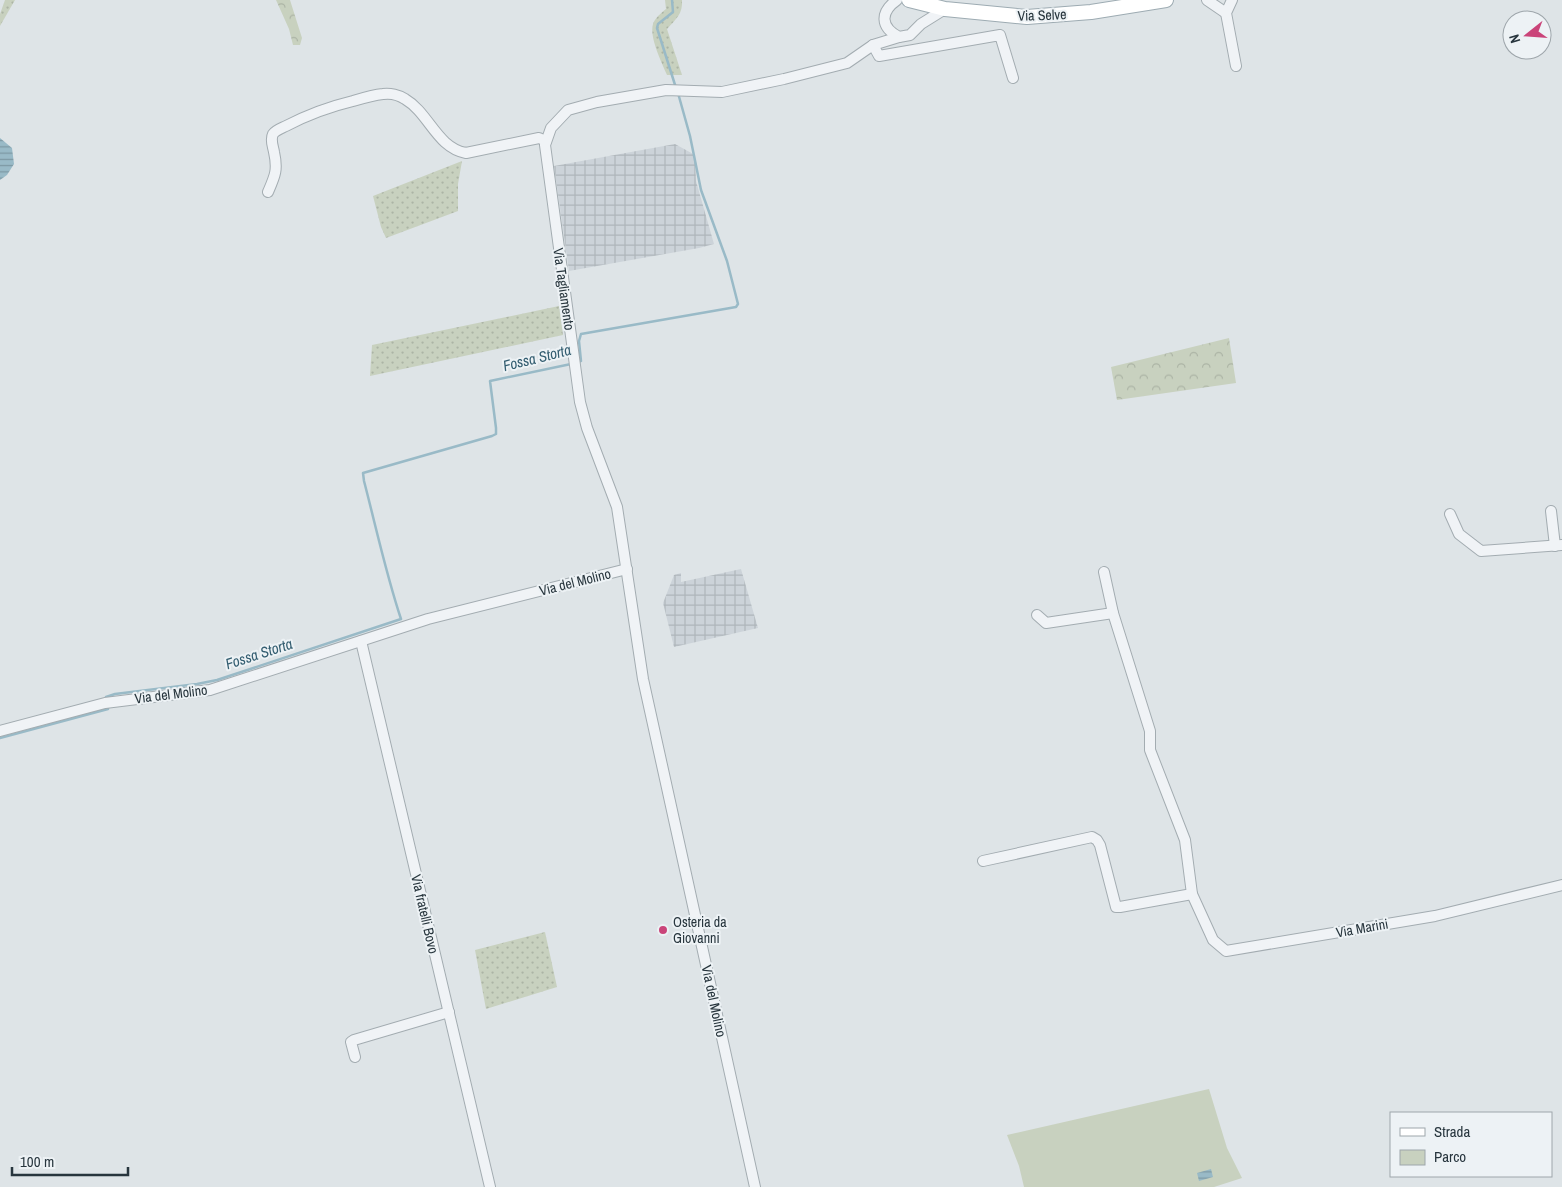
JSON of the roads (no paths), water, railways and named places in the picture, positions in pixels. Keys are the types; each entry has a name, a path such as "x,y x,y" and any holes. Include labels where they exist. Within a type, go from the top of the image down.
{"main road":[{"name":"Via Selve","path":"912,1 945,10 1027,17 1091,12 1166,0"}],"street":[{"path":"873,45 885,24 885,12 880,0"},
{"path":"885,12 897,0"},
{"path":"1207,0 1226,13"},
{"path":"1232,0 1226,13 1236,66"},
{"path":"912,1 920,14 921,24"},
{"path":"268,192 276,172 271,140 274,132 324,108 384,94 396,95 410,103 445,142 459,152 466,153 539,138 546,140 551,128 568,110 597,102 666,90 722,92 784,79 847,62 873,45 910,34 921,24 945,10"},
{"path":"885,24 890,31 899,37"},
{"path":"873,45 879,56 1000,35 1013,78"},
{"name":"Via Tagliamento","path":"546,140 545,145 574,363 583,415 617,507 627,569"},
{"path":"1450,514 1459,534 1481,551 1559,545 1551,511"},
{"name":"Via del Molino","path":"0,731 105,703 210,690 428,619 627,569 643,679 755,1187"},
{"name":"Via Marini","path":"1104,572 1113,613 1150,731 1150,750 1184,840 1192,894 1213,940 1226,951 1435,916 1562,885"},
{"path":"1037,614 1046,622 1113,613"},
{"name":"Via fratelli Bovo","path":"361,641 490,1187"},
{"path":"983,861 1092,837 1099,842 1116,907 1120,908 1192,894"},
{"path":"355,1057 351,1042 354,1040 448,1012"}],"water":[{"path":"0,138 12,148 14,164 7,175 0,180"},
{"path":"1211,1169 1213,1177 1199,1181 1197,1173"}],"waterway":[{"name":"Fossa Storta","path":"672,0 673,12 658,24 657,28 676,88"},
{"name":"Fossa Storta","path":"577,363 581,361 579,341 581,334 736,307 738,304 727,261 701,190 690,136 678,93"},
{"name":"Fossa Storta","path":"105,699 115,694 217,680 401,619 386,568 363,473 496,434 490,381 571,364"},
{"name":"Fossa Storta","path":"0,738 108,709 108,707"}],"place":[{"name":"Osteria da Giovanni","path":"663,930"}]}
